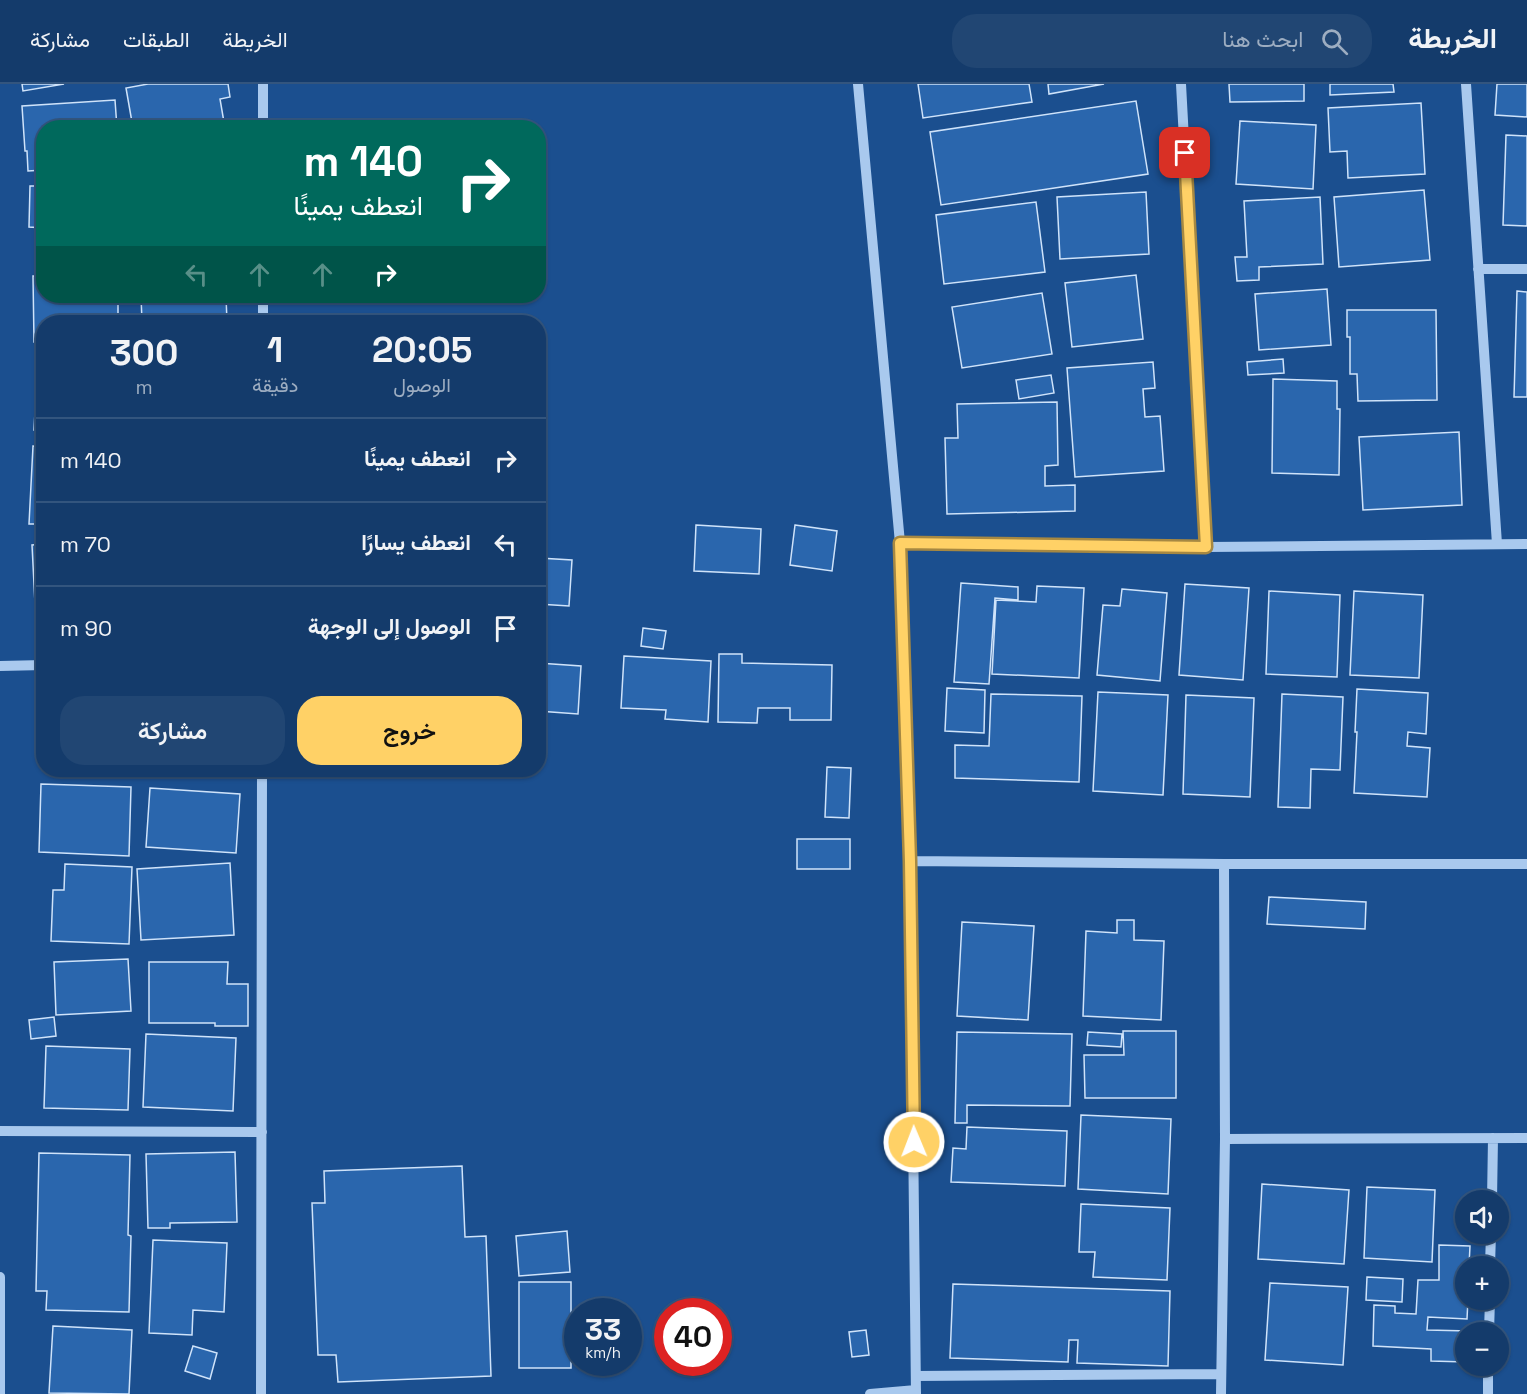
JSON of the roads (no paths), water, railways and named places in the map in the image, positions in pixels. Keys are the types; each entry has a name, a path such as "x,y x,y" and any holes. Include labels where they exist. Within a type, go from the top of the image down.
{"street":[{"path":"263,84 263,120"},
{"path":"858,84 900,543 910,861 916,1376 916,1392 870,1394"},
{"path":"1181,84 1206,547"},
{"path":"1466,84 1497,544"},
{"path":"1478,269 1527,269"},
{"path":"900,543 1206,547 1527,544"},
{"path":"0,666 36,665"},
{"path":"261,1394 262,777"},
{"path":"910,861 1527,864"},
{"path":"1221,1394 1225,1138 1224,864"},
{"path":"0,1131 262,1132"},
{"path":"1225,1138 1527,1138"},
{"path":"1492,1190 1493,1138"},
{"path":"0,1277 0,1394"},
{"path":"916,1376 1221,1374"},
{"path":"1488,1376 1488,1394"}]}
